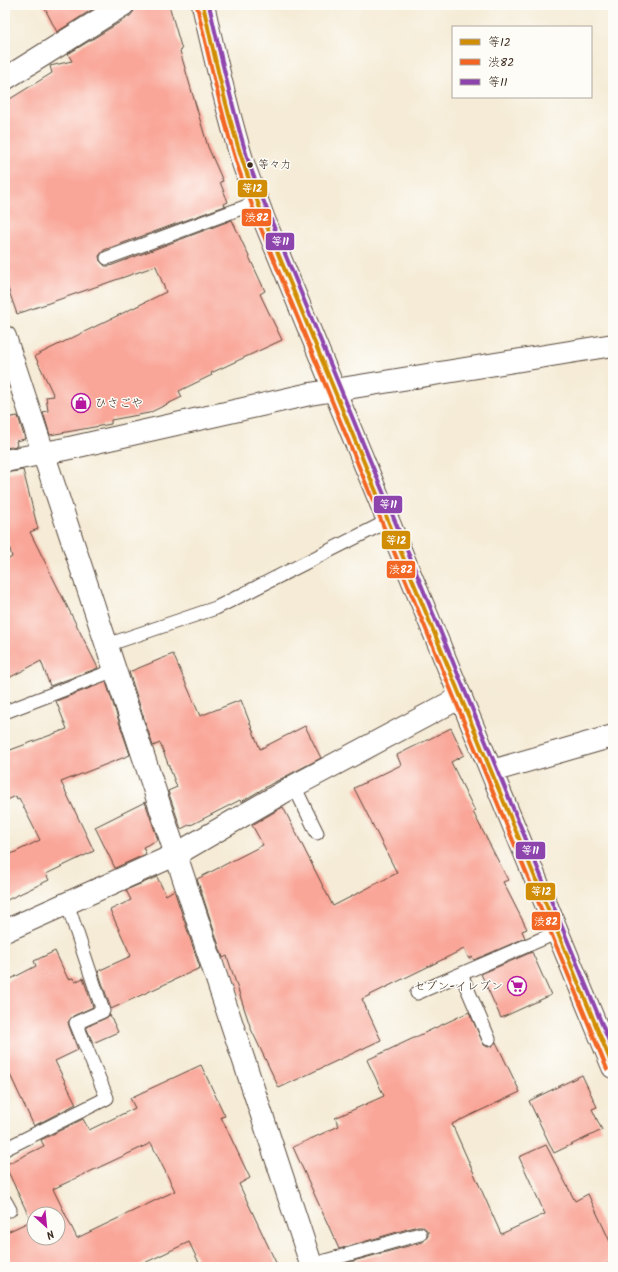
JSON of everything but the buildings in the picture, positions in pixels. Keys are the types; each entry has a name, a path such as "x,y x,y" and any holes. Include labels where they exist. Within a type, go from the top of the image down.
{"street":[{"path":"5,79 123,5"},
{"path":"203,5 228,111 244,165 258,202 613,1067"},
{"path":"6,344 44,453 311,1266"},
{"path":"5,461 310,394 613,345"},
{"path":"5,931 175,855 294,786 461,697"},
{"path":"492,771 613,736"}],"lane":[{"path":"107,258 258,202"},
{"path":"107,645 216,608 388,521"},
{"path":"5,712 115,670"},
{"path":"294,786 317,833"},
{"path":"5,1149 107,1098 76,1023 103,1011 67,903"},
{"path":"418,993 558,932"},
{"path":"461,974 489,1039"},
{"path":"311,1266 420,1234"}],"transit line":[{"name":"等12","path":"203,5 231,123 245,169 263,217 613,1067"},
{"name":"等11","path":"209,5 237,122 255,181 613,1051"},
{"name":"渋82","path":"197,6 226,125 239,171 257,219 607,1069"}],"place":[{"name":"等々力","path":"250,165"},
{"name":"ひさごや","path":"81,403"},
{"name":"セブン-イレブン","path":"517,986"}]}
